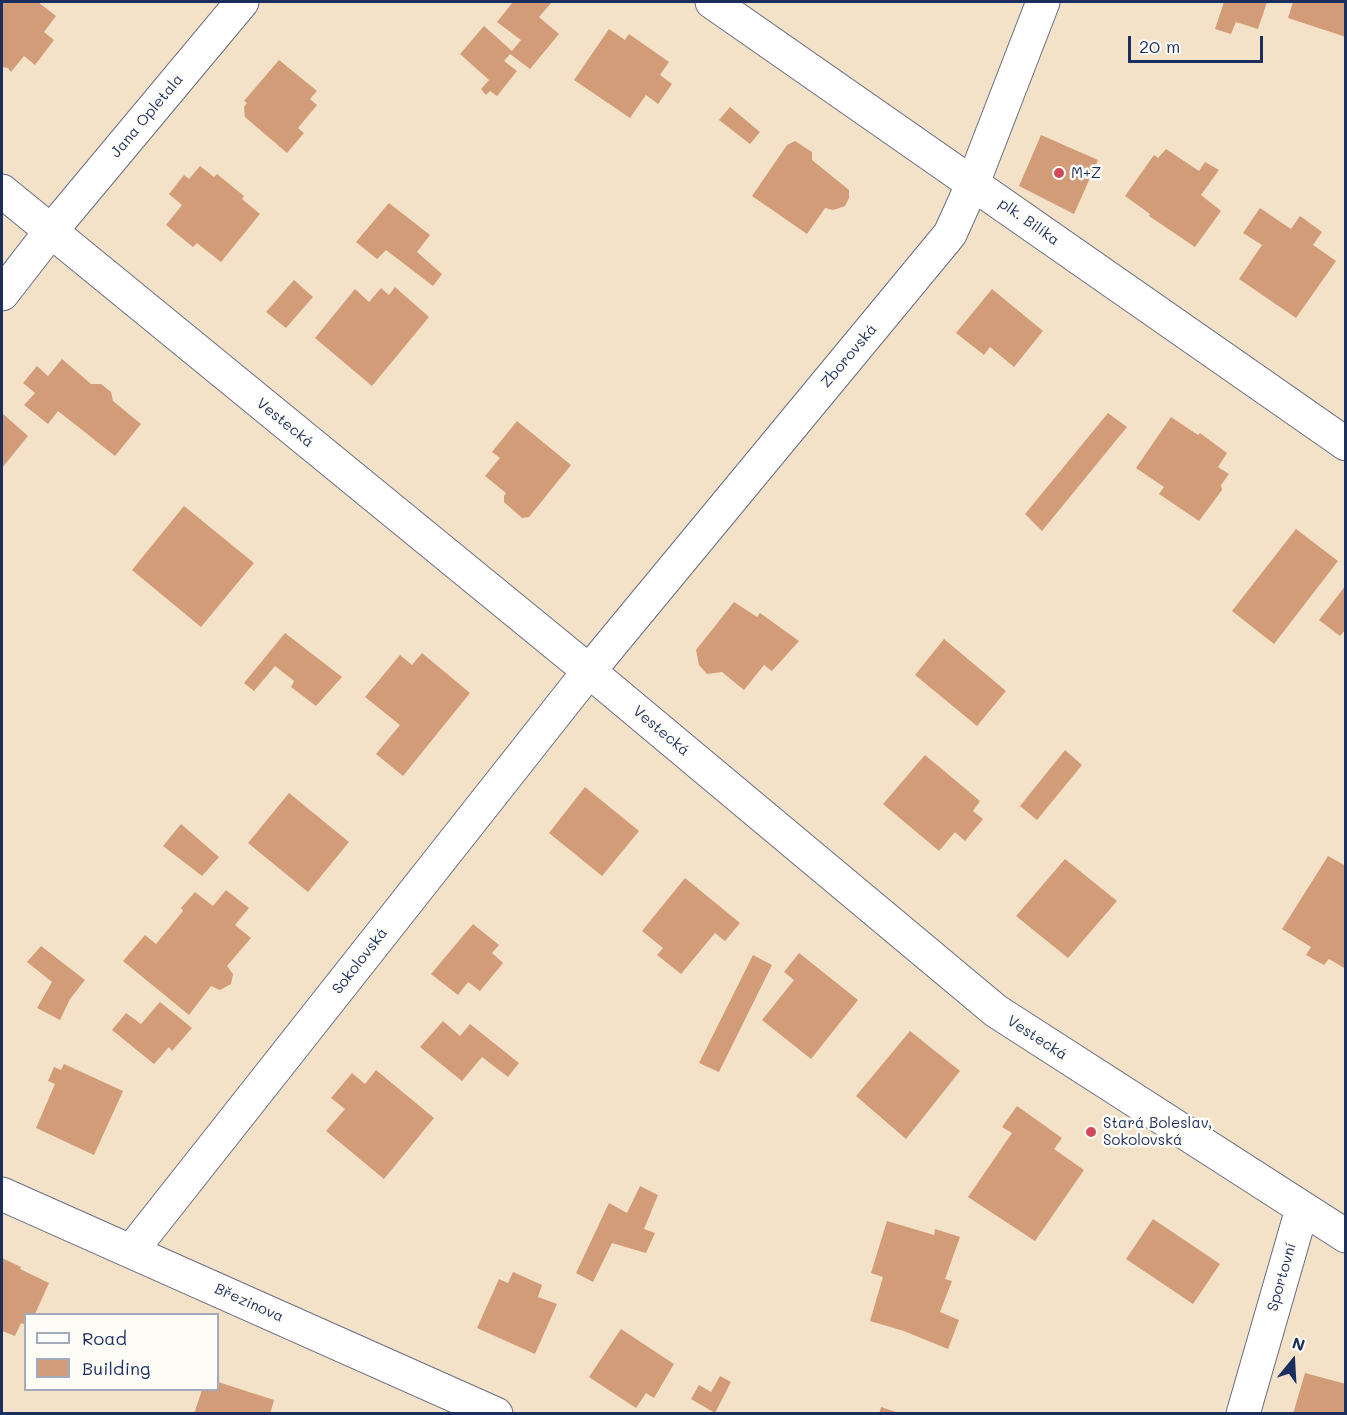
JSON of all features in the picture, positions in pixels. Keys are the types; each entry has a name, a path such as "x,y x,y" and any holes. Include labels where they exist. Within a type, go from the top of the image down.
{"street":[{"name":"Jana Opletala","path":"2,294 51,231 242,2"},
{"name":"plk. Bilíka","path":"712,2 1346,444"},
{"name":"Zborovská","path":"589,672 950,234 973,183 1043,2"},
{"name":"Vestecká","path":"2,191 589,672 996,1011 1346,1236"},
{"name":"Sokolovská","path":"132,1250 589,672"},
{"name":"Březinova","path":"2,1194 496,1413"},
{"name":"Sportovní","path":"1243,1413 1302,1209"}],"building":[{"path":"2,2 38,2 56,16 44,32 54,40 35,65 24,56 11,72 8,68 2,67"},
{"path":"513,2 552,2 539,17 559,34 530,69 510,54 504,61 517,71 497,96 490,91 486,95 481,89 489,80 460,54 484,26 512,51 521,40 497,22"},
{"path":"1224,2 1267,2 1258,29 1236,22 1231,34 1215,29"},
{"path":"1293,2 1346,2 1346,37 1288,18"},
{"path":"609,29 625,40 629,34 669,62 660,75 672,84 658,104 646,95 630,118 574,80"},
{"path":"279,60 317,91 310,99 317,105 298,128 304,133 287,153 245,117 244,107 247,103 244,101"},
{"path":"730,107 760,132 750,144 719,120"},
{"name":"M+Z","path":"1041,135 1098,160 1074,214 1019,186"},
{"path":"795,141 812,152 812,160 849,190 849,198 845,206 833,210 825,208 807,234 752,196 787,145"},
{"path":"1166,149 1199,171 1205,162 1219,170 1201,195 1221,211 1195,247 1149,216 1150,214 1125,196 1154,155 1158,158"},
{"path":"200,166 214,177 217,174 244,196 242,199 260,214 221,262 197,243 193,247 166,225 182,205 169,194 184,175 189,179"},
{"path":"389,203 430,235 417,252 442,274 433,286 386,250 377,259 356,242"},
{"path":"1260,208 1291,229 1300,216 1322,232 1313,245 1336,261 1296,318 1239,279 1262,245 1243,233"},
{"path":"294,280 313,297 286,328 266,312"},
{"path":"395,287 429,317 372,386 315,338 355,289 369,302 381,288 389,295"},
{"path":"992,289 1043,331 1014,367 990,347 984,355 956,333"},
{"path":"62,359 91,384 101,384 111,392 113,401 141,424 115,456 58,411 48,424 24,405 35,393 23,383 37,366 48,376"},
{"path":"2,413 28,436 2,468"},
{"path":"1108,413 1127,427 1042,531 1025,514"},
{"path":"1171,417 1198,435 1200,433 1227,453 1218,467 1229,474 1221,485 1222,490 1199,521 1159,494 1164,487 1136,468"},
{"path":"517,421 571,465 529,517 522,518 504,502 506,493 485,476 500,458 492,452"},
{"path":"184,506 254,563 201,627 132,570"},
{"path":"1296,529 1338,561 1274,644 1232,611"},
{"path":"1346,585 1346,629 1340,636 1319,620"},
{"path":"734,602 757,617 760,613 799,641 772,671 764,665 744,690 722,672 707,674 699,665 696,650"},
{"path":"285,633 342,677 316,706 291,687 294,681 275,666 254,691 244,683"},
{"path":"944,639 1006,691 977,726 915,675"},
{"path":"422,653 470,693 403,776 376,754 400,725 365,697 400,655 412,665"},
{"path":"1065,750 1082,765 1037,820 1020,806"},
{"path":"925,755 980,801 973,811 983,819 965,841 955,832 939,851 883,804"},
{"path":"585,787 639,831 602,876 549,833"},
{"path":"289,793 349,842 308,892 248,843"},
{"path":"181,824 219,857 202,876 163,846"},
{"path":"1328,856 1346,866 1346,969 1329,959 1324,965 1306,955 1311,947 1282,929"},
{"path":"1065,859 1117,901 1068,958 1016,916"},
{"path":"685,878 740,923 725,941 715,933 681,974 657,955 663,948 642,931"},
{"path":"226,890 249,908 235,925 251,938 227,966 233,974 231,984 220,990 211,986 189,1015 123,961 145,935 156,944 183,911 181,908 195,892 213,906"},
{"path":"473,924 499,945 492,953 503,963 480,991 468,982 458,995 431,974"},
{"path":"41,946 85,980 70,999 60,1020 37,1008 52,982 27,962"},
{"path":"799,953 858,1000 811,1059 762,1020 794,980 784,972"},
{"path":"753,955 772,965 719,1072 699,1063"},
{"path":"160,1002 192,1028 172,1051 169,1047 154,1064 112,1030 126,1013 141,1024"},
{"path":"443,1021 460,1036 470,1024 519,1063 508,1077 482,1057 462,1081 420,1047"},
{"path":"910,1031 960,1071 906,1139 856,1096"},
{"path":"64,1064 123,1091 94,1155 36,1128 55,1084 48,1081 54,1067 61,1070"},
{"path":"376,1070 434,1118 384,1179 326,1131 345,1109 331,1098 352,1073 365,1084"},
{"path":"1017,1106 1062,1138 1054,1149 1084,1170 1035,1241 968,1197 1012,1133 1002,1127"},
{"path":"640,1186 658,1195 644,1229 655,1233 646,1253 612,1243 593,1282 576,1273 609,1203 627,1213"},
{"path":"1153,1219 1220,1264 1193,1304 1126,1259"},
{"path":"887,1221 934,1235 935,1229 960,1237 945,1279 952,1281 940,1312 959,1320 948,1349 904,1331 870,1321 883,1277 871,1273"},
{"path":"2,1258 49,1283 35,1313 24,1313 24,1324 21,1323 15,1336 2,1331"},
{"path":"513,1272 542,1285 538,1297 557,1304 535,1354 477,1328 499,1279 508,1283"},
{"path":"621,1329 674,1364 654,1398 646,1393 636,1408 589,1377"},
{"path":"1305,1373 1346,1384 1346,1414 1293,1414"},
{"path":"720,1376 731,1382 715,1413 691,1399 699,1385 711,1392"},
{"path":"219,1382 274,1400 270,1414 194,1414 202,1391 219,1391"},
{"path":"881,1407 899,1413 899,1414 879,1414"}],"place":[{"name":"M+Z","path":"1059,173"},
{"name":"Stará Boleslav, Sokolovská","path":"1091,1132"}]}
